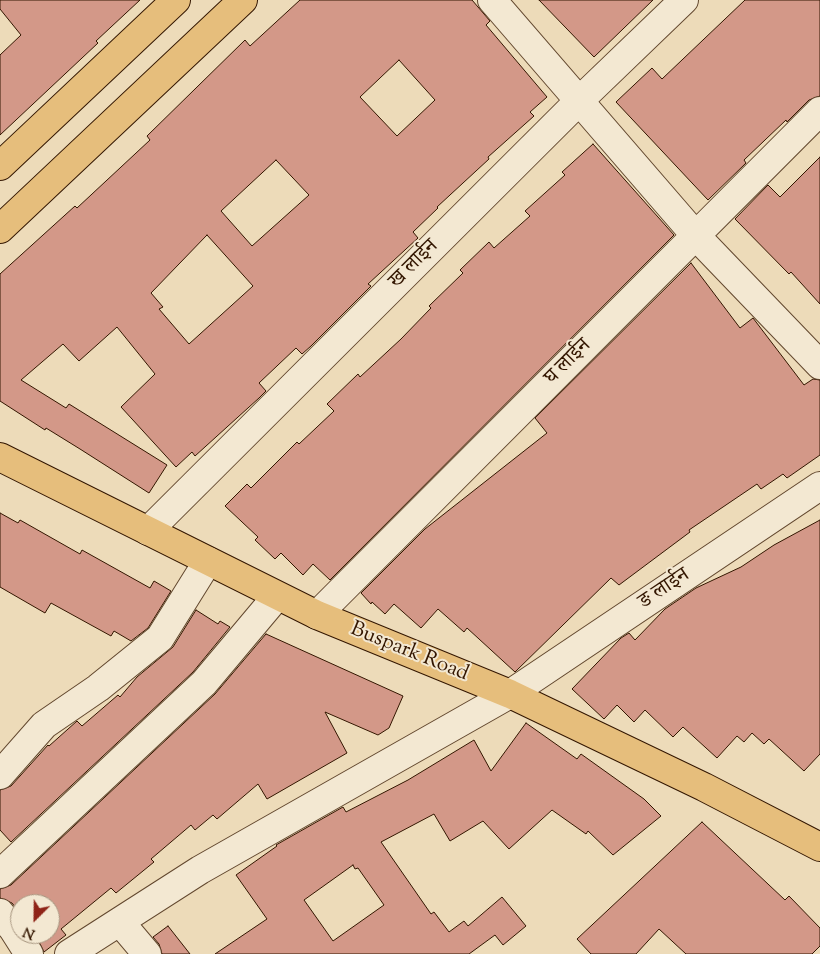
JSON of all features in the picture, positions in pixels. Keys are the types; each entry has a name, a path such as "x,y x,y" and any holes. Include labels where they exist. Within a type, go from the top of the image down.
{"main road":[{"path":"0,166 176,0"},
{"path":"0,229 243,0"},
{"name":"Buspark Road","path":"0,457 316,615 510,694 704,788 820,847"}],"street":[{"path":"492,0 696,236 820,365"},
{"name":"ख लाईन","path":"148,531 580,100 684,0"},
{"name":"घ लाईन","path":"316,615 820,111"},
{"name":"ङ लाईन","path":"69,954 200,870 510,694 820,486"},
{"path":"0,775 44,725 98,688 160,638 208,561"},
{"path":"0,874 204,683 278,596"},
{"path":"0,914 13,929 29,954"},
{"path":"120,922 147,954"}],"building":[{"path":"0,0 140,0 96,41 98,43 0,135 0,55 21,35 0,9"},
{"path":"300,0 472,0 490,21 486,25 547,97 530,112 534,116 488,157 489,159 413,232 418,238 368,284 371,286 311,346 302,354 296,348 259,383 266,391 259,398 195,456 192,452 176,467 121,407 155,374 117,327 79,361 63,344 21,380 66,408 69,404 167,465 149,493 0,401 0,274 75,206 77,208 150,140 147,136 245,40 250,46","holes":["399,60 435,100 397,136 360,97","276,160 309,195 252,246 221,211","207,235 253,286 189,344 159,309 163,307 151,293"]},
{"path":"539,0 653,0 594,57"},
{"path":"745,0 820,0 820,96 809,100 787,122 786,120 744,160 746,163 708,200 616,102 652,68 662,79"},
{"path":"593,144 674,235 330,580 313,564 303,575 281,553 275,559 255,540 258,537 225,506 247,484 251,488 297,442 299,444 334,411 327,404 358,374 360,377 401,339 431,308 429,306 463,273 460,270 489,242 494,248 530,216 525,211 565,175 562,172"},
{"path":"820,157 820,304 791,272 789,274 735,219 768,185 780,197"},
{"path":"691,263 740,328 753,318 804,385 813,379 820,380 820,455 787,478 783,474 761,489 757,484 689,530 690,532 619,585 611,578 515,672 467,628 464,632 438,609 421,628 394,604 385,614 372,602 371,604 361,593 425,529 547,433 535,418"},
{"path":"0,513 18,523 20,520 80,554 82,550 150,588 154,581 171,591 148,628 131,641 114,631 111,636 51,603 45,613 0,587"},
{"path":"820,520 820,754 804,771 769,739 764,744 752,733 744,742 737,736 717,758 683,727 673,737 645,710 634,722 617,705 604,719 572,689 621,638 629,633 635,640 665,609 696,588 741,567 774,545"},
{"path":"196,610 218,624 220,621 230,627 193,672 11,842 0,830 0,790 11,786 48,745 77,721 82,726 118,695 120,697 137,677 173,647"},
{"path":"266,634 403,696 389,728 378,735 325,712 347,753 267,799 258,784 217,819 213,815 195,830 191,825 151,859 154,862 116,893 111,888 61,929 66,935 60,940 60,894 10,894 10,902 0,898 0,889 11,885 215,694"},
{"path":"526,723 577,759 581,754 644,799 661,816 613,855 588,831 586,834 552,810 509,849 483,821 450,841 434,814 381,842 431,914 434,912 449,932 464,921 468,926 502,897 526,926 503,945 495,935 469,954 215,954 267,919 236,875 276,845 343,807 346,812 408,780 474,740 491,771","holes":["353,865 355,869 358,868 384,905 333,941 304,900"]},
{"path":"702,822 785,900 789,896 820,928 820,946 812,954 686,954 659,929 636,954 591,954 577,939"},
{"path":"168,926 190,954 162,954 159,944 153,937"},
{"path":"40,944 54,944 44,952"}]}
